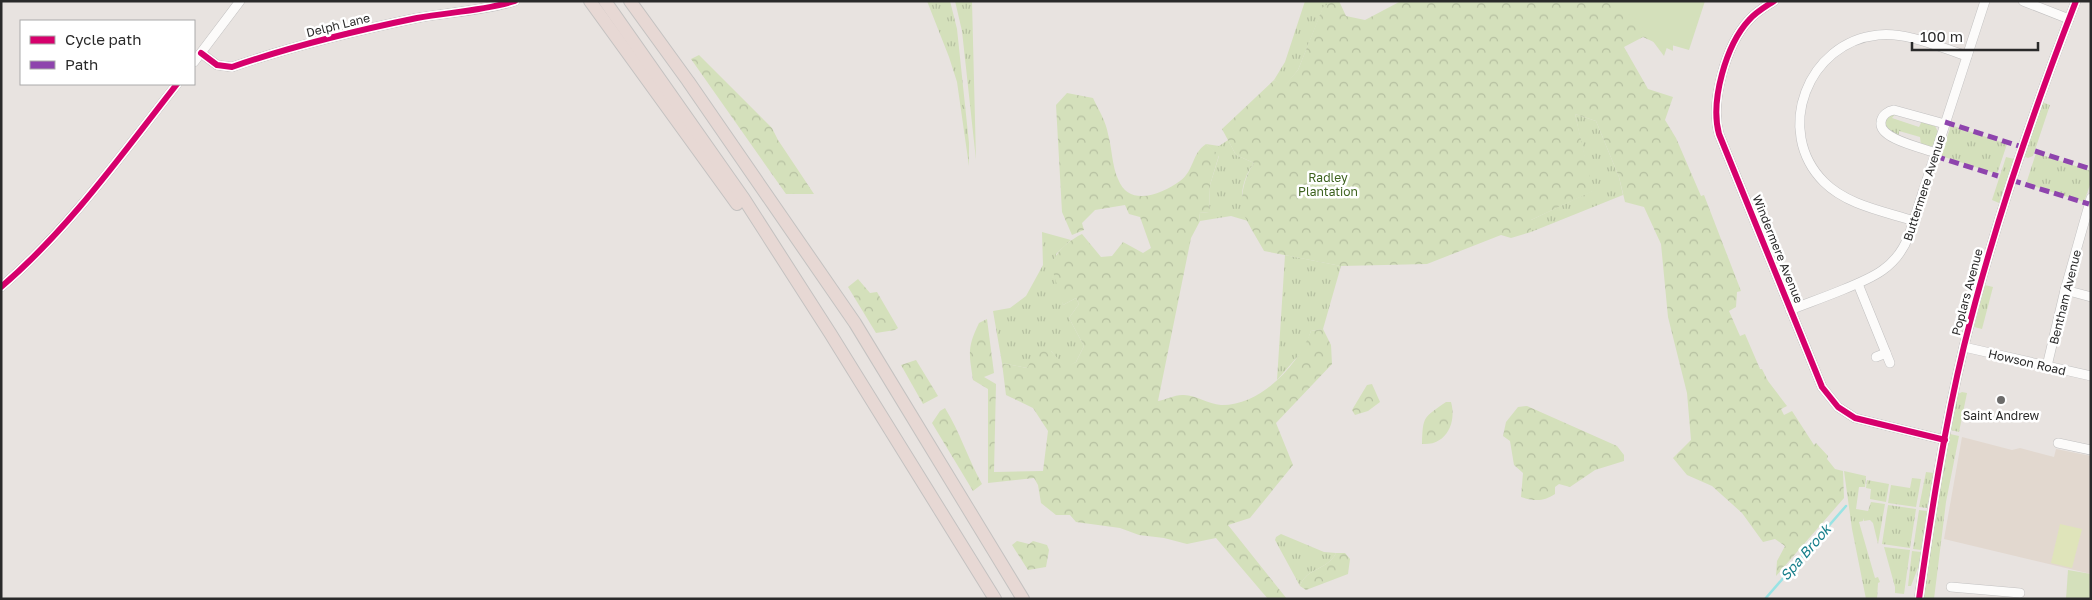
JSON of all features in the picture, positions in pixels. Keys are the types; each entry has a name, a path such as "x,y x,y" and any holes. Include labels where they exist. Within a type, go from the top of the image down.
{"highway":[{"path":"590,1 830,334"},
{"path":"605,1 744,199 995,599"},
{"path":"630,1 688,81 855,323 1023,599"}],"street":[{"path":"195,61 240,1"},
{"name":"Delph Lane","path":"201,53 217,65 232,67 310,43 382,26 429,16 498,7 515,1"},
{"name":"Windermere Avenue","path":"1774,1 1749,20 1734,43 1718,95 1716,120 1719,134 1822,387 1838,407 1855,418 1945,440"},
{"name":"Buttermere Avenue","path":"1790,310 1858,284 1881,273 1896,259 1907,242 1985,1"},
{"path":"2023,1 2069,19"},
{"name":"Poplars Avenue","path":"1920,599 1930,524 1964,347 2011,180 2076,1"},
{"path":"1914,221 1853,202 1837,193 1823,181 1810,162 1801,140 1800,116 1804,94 1814,74 1829,56 1848,44 1869,36 1896,35 1967,56"},
{"path":"1,287 28,263 71,216 176,85"},
{"path":"1936,153 1886,135 1882,130 1882,120 1886,113 1894,110 1945,124"},
{"name":"Bentham Avenue","path":"2047,366 2065,290 2091,198"},
{"path":"1858,284 1890,363"},
{"path":"2065,290 2091,297"},
{"name":"Howson Road","path":"1964,347 2091,376"},
{"path":"1876,357 1886,354"},
{"path":"2058,443 2091,450"},
{"path":"1950,588 2020,592"}],"shaded area":[{"path":"1962,437 2012,450 2020,448 2054,457 2056,449 2091,456 2091,574 1944,539"}],"green space":[{"path":"927,1 950,1 957,29 969,143 969,166 957,82"},
{"path":"955,1 972,1 976,160 962,31"},
{"path":"1305,1 1333,1 1323,8 1298,70 1285,86 1274,80 1285,62"},
{"name":"Radley Plantation","path":"1333,1 1339,1 1346,16 1365,20 1401,1 1615,1 1673,33 1673,51 1643,37 1624,47 1648,89 1673,97 1665,120 1676,138 1701,196 1704,195 1741,291 1737,292 1736,307 1729,311 1740,336 1745,334 1760,369 1762,369 1768,381 1787,406 1781,409 1784,415 1792,411 1814,445 1816,443 1828,456 1827,459 1835,469 1843,471 1844,498 1776,576 1777,561 1785,546 1775,539 1763,542 1742,513 1712,486 1687,475 1673,458 1691,440 1687,393 1668,317 1661,244 1644,207 1625,202 1619,177 1596,121 1575,114 1593,191 1531,220 1531,232 1511,238 1501,235 1427,264 1341,266 1264,251 1242,208 1244,184 1254,163 1236,155 1222,129 1274,80 1285,85 1298,70 1323,7"},
{"path":"1608,1 1705,1 1689,50 1668,44 1664,56 1637,20"},
{"path":"699,55 772,128 814,194 786,194 691,59"},
{"path":"1067,93 1093,98 1107,129 1116,174 1123,188 1130,193 1146,196 1173,186 1185,177 1198,152 1206,144 1219,155 1210,185 1209,212 1199,213 1200,221 1191,238 1158,401 1184,395 1221,405 1236,404 1250,399 1276,382 1297,357 1311,331 1323,329 1331,345 1332,364 1276,423 1293,465 1250,518 1228,525 1287,599 1268,599 1216,538 1187,544 1164,538 1139,535 1120,528 1076,522 1070,515 1056,515 1041,503 1038,485 1034,478 988,483 988,389 973,380 970,357 972,339 979,323 987,319 994,373 984,377 996,384 994,472 1043,471 1048,431 1033,408 1006,395 1002,363 1027,368 1037,349 1051,351 1065,367 1076,362 1084,346 1069,318 1079,304 1076,298 1063,305 1051,265 1056,255 1068,243 1082,234 1101,257 1112,256 1123,242 1143,253 1151,248 1140,217 1129,214 1125,205 1095,210 1082,223 1084,230 1072,235 1062,212 1056,105"},
{"path":"2042,102 2050,105 2033,156 2028,158 2023,156"},
{"path":"1897,112 1892,118 1919,127 1922,121 1935,126 1938,132 1934,145 1930,147 1921,145 1920,137 1899,131 1899,138 1887,132 1884,120"},
{"path":"1575,114 1596,121 1619,177 1623,195 1531,232 1531,220 1592,191"},
{"path":"1951,125 2007,144 1997,174 1941,156"},
{"path":"1228,140 1236,155 1254,163 1246,177 1242,191 1243,206 1248,221 1231,216 1200,221 1199,213 1209,212 1210,185 1219,156 1206,144 1219,146"},
{"path":"2036,153 2091,171 2091,182 2084,202 2026,184"},
{"path":"2006,157 2014,159 1999,203 1992,200"},
{"path":"1042,232 1071,240 1056,254 1063,305 1076,298 1079,304 1069,318 1084,346 1076,362 1065,368 1051,351 1027,368 1002,363 993,311 1010,308 1026,296 1043,265"},
{"path":"1285,255 1341,266 1323,329 1311,331 1305,348 1277,380"},
{"path":"858,279 870,293 877,292 898,328 876,333 848,287"},
{"path":"1985,285 1993,287 1982,329 1974,327"},
{"path":"916,360 938,396 923,404 901,365"},
{"path":"1372,384 1380,402 1368,411 1355,415 1352,410 1367,385"},
{"path":"1962,392 1967,393 1959,432 1951,430 1958,394"},
{"path":"1446,402 1451,402 1452,410 1451,425 1448,432 1438,441 1422,444 1426,418"},
{"path":"1527,406 1617,446 1624,455 1624,461 1595,470 1570,487 1559,484 1555,487 1555,494 1542,500 1521,497 1523,473 1514,465 1510,441 1503,436 1506,422 1518,407"},
{"path":"945,408 982,484 973,491 932,423 940,411"},
{"path":"1950,434 1959,436 1946,502 1934,599 1923,599 1938,501"},
{"path":"1844,471 1866,476 1865,487 1859,487 1856,509 1868,511 1871,502 1885,504 1878,544 1873,523 1870,520 1864,521 1863,518 1863,521 1859,522 1875,578 1878,577 1880,582 1878,583 1877,599 1866,599 1852,529"},
{"path":"1926,472 1934,473 1927,508 1919,507"},
{"path":"1912,478 1921,479 1916,507 1888,503 1891,485 1910,488"},
{"path":"1867,480 1889,484 1886,502 1870,499 1871,489 1866,488"},
{"path":"1888,505 1916,509 1910,548 1882,544"},
{"path":"1919,510 1927,511 1921,550 1913,549"},
{"path":"2060,524 2082,529 2072,568 2051,563"},
{"path":"1281,534 1324,552 1336,553 1328,563 1307,575 1300,586 1275,540"},
{"path":"1017,541 1029,544 1033,541 1047,545 1049,550 1046,567 1028,570 1012,545"},
{"path":"1884,547 1910,550 1904,594 1895,593"},
{"path":"1912,551 1921,552 1919,565 1911,586 1908,586"},
{"path":"1336,553 1345,553 1350,559 1348,574 1306,590 1300,586 1307,575 1328,563"},
{"path":"2068,570 2091,574 2091,599 2066,599"}],"waterway":[{"name":"Spa Brook","path":"1765,599 1846,506"}],"marked path":[{"path":"1945,122 2022,147"},
{"path":"2035,151 2091,169"},
{"path":"1935,156 1998,176"},
{"path":"2011,180 2089,204"}],"cycle path":[{"path":"201,53 217,65 232,67 300,46 370,28 417,18 491,7 515,1"},
{"path":"1774,1 1749,20 1733,44 1727,58 1718,90 1717,121 1719,134 1822,387 1838,407 1855,418 1945,440"},
{"path":"1919,599 1944,440 1975,302 2014,172 2076,1"},
{"path":"1,287 72,216 176,85"}],"place":[{"name":"Saint Andrew","path":"2001,400"}]}
